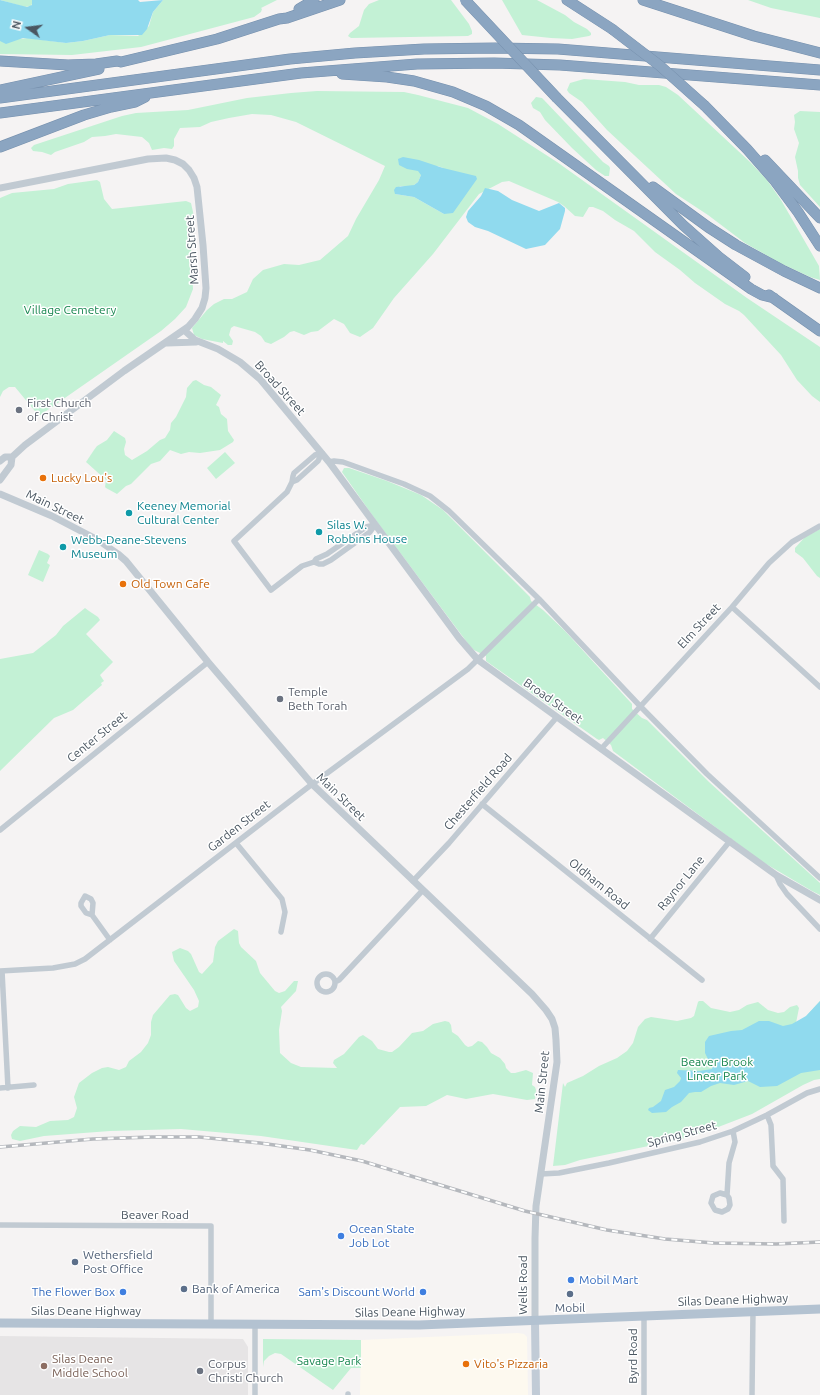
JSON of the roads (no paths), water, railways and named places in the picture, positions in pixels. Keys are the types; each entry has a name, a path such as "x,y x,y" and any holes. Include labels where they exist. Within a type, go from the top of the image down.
{"highway":[{"path":"279,19 304,7 314,0"},
{"path":"0,90 116,65 121,62 211,41 340,0"},
{"path":"466,0 557,98 683,225 738,272 820,331"},
{"path":"559,0 599,20"},
{"path":"568,0 612,29 659,65 705,106 747,149 775,181 798,212 820,246"},
{"path":"643,0 754,36 820,53"},
{"path":"653,0 676,11"},
{"path":"0,98 296,58 372,51 424,49 558,49 820,70"},
{"path":"0,62 68,65 96,64 117,61 121,62"},
{"path":"0,113 322,71 424,64 539,64 589,66 820,85"},
{"path":"322,71 346,75 388,77 414,81 453,92 486,106 519,125 751,289 762,295 774,298"},
{"path":"803,84 820,90"},
{"path":"0,147 84,115 138,101 153,93"},
{"path":"724,125 764,159 820,218"},
{"path":"625,167 708,227 736,245 770,264 820,288"}],"main road":[{"name":"Silas Deane Highway","path":"0,1323 411,1325 820,1309"},
{"name":"Wells Road","path":"535,1321 536,1395"}],"street":[{"name":"Marsh Street","path":"0,188 155,158 171,158 183,164 189,170 194,178 198,191 206,283 202,308 195,319 184,330 124,371 25,445 12,457 10,466 0,480"},
{"name":"Broad Street","path":"184,330 191,338 225,352 250,369 269,389 329,462 459,638 478,660 776,875 820,900"},
{"path":"167,343 200,342"},
{"path":"322,453 314,455 294,473 292,482 283,497 234,540 271,590 302,566 314,562 316,559 328,554 366,527 375,525"},
{"name":"Marsh Street","path":"0,461 5,457 12,457"},
{"path":"329,462 339,461 404,484 430,496 460,520 539,599 640,706 707,774 820,878"},
{"name":"Main Street","path":"0,494 59,520 98,540 118,554 133,568 208,662 312,784 540,1001 552,1019 556,1040 556,1066 541,1174"},
{"name":"Elm Street","path":"601,749 732,607 769,563 792,542 820,526"},
{"name":"Garden Street","path":"1,971 53,968 76,964 85,958 312,784 460,675 478,660 539,599"},
{"path":"732,607 820,687"},
{"name":"Center Street","path":"0,830 208,662"},
{"name":"Chesterfield Road","path":"413,881 449,843 557,717"},
{"name":"Oldham Road","path":"482,804 702,980"},
{"name":"Raynor Lane","path":"650,939 730,841"},
{"path":"236,843 282,899 285,912 281,932"},
{"path":"776,875 787,894 820,929"},
{"path":"335,982 339,980 422,890"},
{"path":"92,915 110,940"},
{"path":"1,971 8,1088"},
{"path":"0,1088 34,1085"},
{"name":"Spring Street","path":"541,1174 559,1173 670,1150 700,1142 733,1131 767,1115 807,1093 820,1088"},
{"path":"767,1115 772,1131 773,1166 783,1179 784,1221"},
{"path":"727,1195 729,1163 735,1142 733,1131"},
{"name":"Wells Road","path":"535,1321 535,1225 541,1174"},
{"name":"Beaver Road","path":"0,1225 211,1226 211,1324"},
{"path":"752,1395 753,1312"},
{"name":"Byrd Road","path":"644,1316 644,1395"},
{"path":"255,1324 255,1395"}],"water":[{"path":"0,0 27,7 32,5 32,0 138,0 140,2 163,0 153,12 147,29 142,35 110,35 66,43 23,38 6,44 0,41"},
{"path":"403,157 476,176 477,179 453,213 444,214 414,197 395,194 394,190 396,187 414,185 418,182 421,175 418,171 407,169 399,165 398,159"},
{"path":"485,188 498,191 512,200 539,211 559,203 565,208 560,229 545,245 526,249 488,231 475,227 468,222 466,217 468,211 481,196"},
{"path":"820,1001 820,1070 801,1073 777,1086 760,1087 748,1081 734,1085 720,1083 701,1092 689,1093 681,1102 666,1112 652,1113 648,1110 661,1101 665,1090 674,1087 680,1081 681,1078 677,1073 678,1070 699,1071 712,1069 714,1061 708,1059 705,1053 705,1042 709,1036 742,1030 759,1021 769,1021 783,1026 792,1024 806,1016"}],"railway":[{"path":"0,1147 93,1139 152,1137 199,1137 260,1143 310,1150 362,1161 525,1211 607,1230 665,1239 714,1243 776,1244 820,1242"}],"place":[{"name":"First Church of Christ","path":"19,410"},
{"name":"Lucky Lou's","path":"43,478"},
{"name":"Keeney Memorial Cultural Center","path":"129,513"},
{"name":"Silas W. Robbins House","path":"319,532"},
{"name":"Webb-Deane-Stevens Museum","path":"63,547"},
{"name":"Old Town Cafe","path":"123,584"},
{"name":"Temple Beth Torah","path":"280,699"},
{"name":"Ocean State Job Lot","path":"341,1236"},
{"name":"Wethersfield Post Office","path":"75,1262"},
{"name":"Mobil Mart","path":"571,1280"},
{"name":"Bank of America","path":"184,1289"},
{"name":"The Flower Box","path":"123,1292"},
{"name":"Sam's Discount World","path":"423,1292"},
{"name":"Mobil","path":"570,1294"},
{"name":"Vito's Pizzaria","path":"466,1364"},
{"name":"Silas Deane Middle School","path":"44,1366"},
{"name":"Corpus Christi Church","path":"200,1371"}],"park label":[{"name":"Village Cemetery","path":"70,310"},
{"name":"Beaver Brook Linear Park","path":"717,1069"},
{"name":"Savage Park","path":"329,1361"}]}
